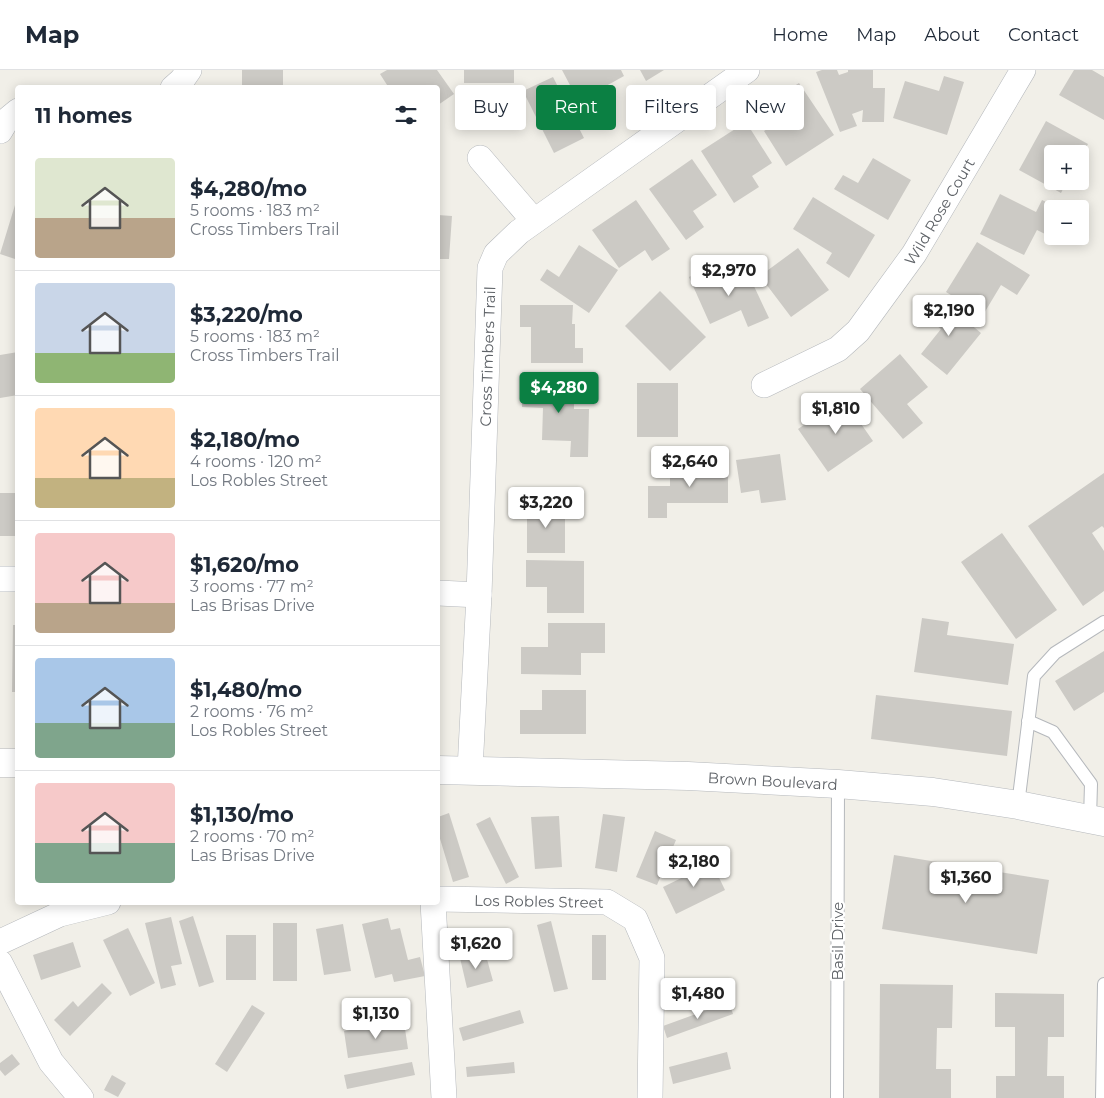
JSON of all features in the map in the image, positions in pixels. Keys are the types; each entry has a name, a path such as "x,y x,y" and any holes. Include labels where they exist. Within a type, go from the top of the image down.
{"street":[{"name":"Cross Timbers Trail","path":"470,770 479,594 490,268 496,254 519,232 747,70"},
{"name":"Wild Rose Court","path":"764,385 838,349 858,331 914,254 1023,70"},
{"path":"0,131 6,121 15,114"},
{"path":"480,158 534,221"},
{"path":"0,579 15,579"},
{"path":"440,593 479,594"},
{"path":"0,763 15,763"},
{"name":"Brown Boulevard","path":"440,770 688,776 838,784 933,792 1018,805 1097,821"},
{"name":"Los Robles Street","path":"440,899 607,902 635,919 652,958 650,1098"},
{"path":"0,942 60,914 96,905"},
{"path":"433,905 444,1098"},
{"path":"0,963 51,1062 81,1098"}],"lane":[{"path":"1018,805 1034,676 1055,653 1104,622"},
{"path":"1028,721 1054,732 1091,784 1097,821"},
{"name":"Basil Drive","path":"837,1098 838,784"},
{"path":"1102,1098 1104,984"}],"building":[{"path":"242,70 283,70 283,85 242,85"},
{"path":"387,70 437,70 454,94 440,104 440,85 387,85 380,74"},
{"path":"464,70 514,70 514,83 464,83"},
{"path":"562,70 621,70 624,76 608,85 570,85"},
{"path":"640,70 664,70 646,81"},
{"path":"837,70 839,75 848,72 848,70 873,70 873,88 885,88 884,122 862,122 863,110 852,114 857,126 840,132 816,72"},
{"path":"1074,70 1092,70 1104,77 1104,120 1059,95"},
{"path":"944,76 964,82 947,135 893,118 905,81 939,91"},
{"path":"553,77 557,85 536,85 536,117 526,97 526,90"},
{"path":"804,90 834,135 786,166 764,131 804,130"},
{"path":"1046,121 1088,144 1044,145 1044,184 1019,170"},
{"path":"542,130 580,130 584,138 554,153"},
{"path":"734,130 751,130 772,163 752,176 759,187 734,203 701,151"},
{"path":"873,158 911,180 888,220 834,189 843,175 858,183"},
{"path":"692,159 717,195 693,211 704,227 686,240 649,189"},
{"path":"1000,194 1036,212 1042,200 1044,201 1044,234 1037,230 1024,255 980,234"},
{"path":"813,197 875,235 849,278 826,263 832,253 793,229"},
{"path":"636,200 670,249 652,261 645,250 619,268 592,230"},
{"path":"15,205 15,259 0,254"},
{"path":"440,215 452,216 449,259 440,259"},
{"path":"977,242 1030,275 1017,295 1001,285 983,315 946,292"},
{"path":"579,245 618,270 589,313 540,280 547,269 559,277"},
{"path":"798,248 829,290 791,317 760,276"},
{"path":"745,267 769,318 748,327 741,310 710,324 689,277 706,269 712,282"},
{"path":"660,291 706,337 670,371 625,326"},
{"path":"939,298 981,333 947,375 921,354 941,329 924,316"},
{"path":"520,305 573,305 572,324 575,324 575,348 583,348 583,363 531,363 531,327 520,327"},
{"path":"15,352 15,396 0,398 0,355"},
{"path":"900,354 928,387 907,404 923,423 903,439 860,389"},
{"path":"522,382 574,383 574,409 589,409 588,457 570,457 571,441 542,440 543,408 522,407"},
{"path":"637,383 678,383 678,437 637,437"},
{"path":"843,398 873,441 828,472 798,429"},
{"path":"780,454 786,500 761,503 759,490 741,493 736,460"},
{"path":"670,465 728,465 728,503 667,503 667,518 648,518 648,486 670,486"},
{"path":"1104,473 1104,528 1102,526 1092,533 1104,551 1104,591 1083,606 1028,526"},
{"path":"0,493 15,493 15,536 0,536"},
{"path":"527,505 565,505 565,553 527,553"},
{"path":"1002,533 1057,610 1016,639 961,562"},
{"path":"526,560 584,561 584,613 547,613 547,587 526,587"},
{"path":"922,618 949,622 947,635 1014,644 1008,685 914,672"},
{"path":"548,623 605,623 605,653 581,653 581,675 521,674 521,647 548,647"},
{"path":"13,625 15,625 15,692 12,692"},
{"path":"1104,651 1104,692 1074,711 1055,681"},
{"path":"542,690 586,690 586,734 520,734 520,710 542,710"},
{"path":"876,695 1012,711 1007,756 871,739"},
{"path":"449,813 469,877 453,882 440,839 440,816"},
{"path":"603,814 625,817 617,872 595,868"},
{"path":"559,816 562,867 535,869 531,817"},
{"path":"490,817 519,877 506,884 476,824"},
{"path":"655,831 676,840 657,885 636,877"},
{"path":"894,855 1049,880 1037,954 882,929"},
{"path":"712,863 725,890 676,914 663,887"},
{"path":"193,916 214,982 199,987 179,921"},
{"path":"171,917 182,964 171,966 176,985 161,989 145,923"},
{"path":"388,918 391,930 400,928 408,960 420,957 425,976 394,982 392,974 375,978 362,924"},
{"path":"551,921 568,989 554,992 537,925"},
{"path":"273,923 297,923 297,981 273,981"},
{"path":"343,924 351,971 324,975 316,929"},
{"path":"128,928 155,983 130,996 103,940"},
{"path":"226,935 256,935 256,980 226,980"},
{"path":"592,935 606,935 606,980 592,980"},
{"path":"73,942 81,967 41,980 33,955"},
{"path":"485,952 493,981 467,988 460,958"},
{"path":"102,983 112,993 70,1036 54,1020 73,1001 78,1007"},
{"path":"880,984 953,985 952,1028 937,1028 936,1069 951,1069 951,1098 879,1098"},
{"path":"995,993 1064,994 1064,1037 1048,1037 1047,1076 1064,1076 1064,1098 996,1098 996,1076 1015,1076 1015,1027 995,1027"},
{"path":"729,1002 733,1014 667,1038 663,1026"},
{"path":"252,1005 265,1013 227,1072 215,1064"},
{"path":"520,1010 524,1023 463,1041 459,1028"},
{"path":"404,1022 408,1049 348,1058 344,1031"},
{"path":"727,1052 731,1069 673,1084 669,1067"},
{"path":"12,1054 20,1064 5,1076 0,1070 0,1063"},
{"path":"412,1062 415,1075 347,1089 344,1075"},
{"path":"514,1062 515,1073 467,1077 466,1067"},
{"path":"112,1075 126,1083 118,1097 104,1090"}]}
